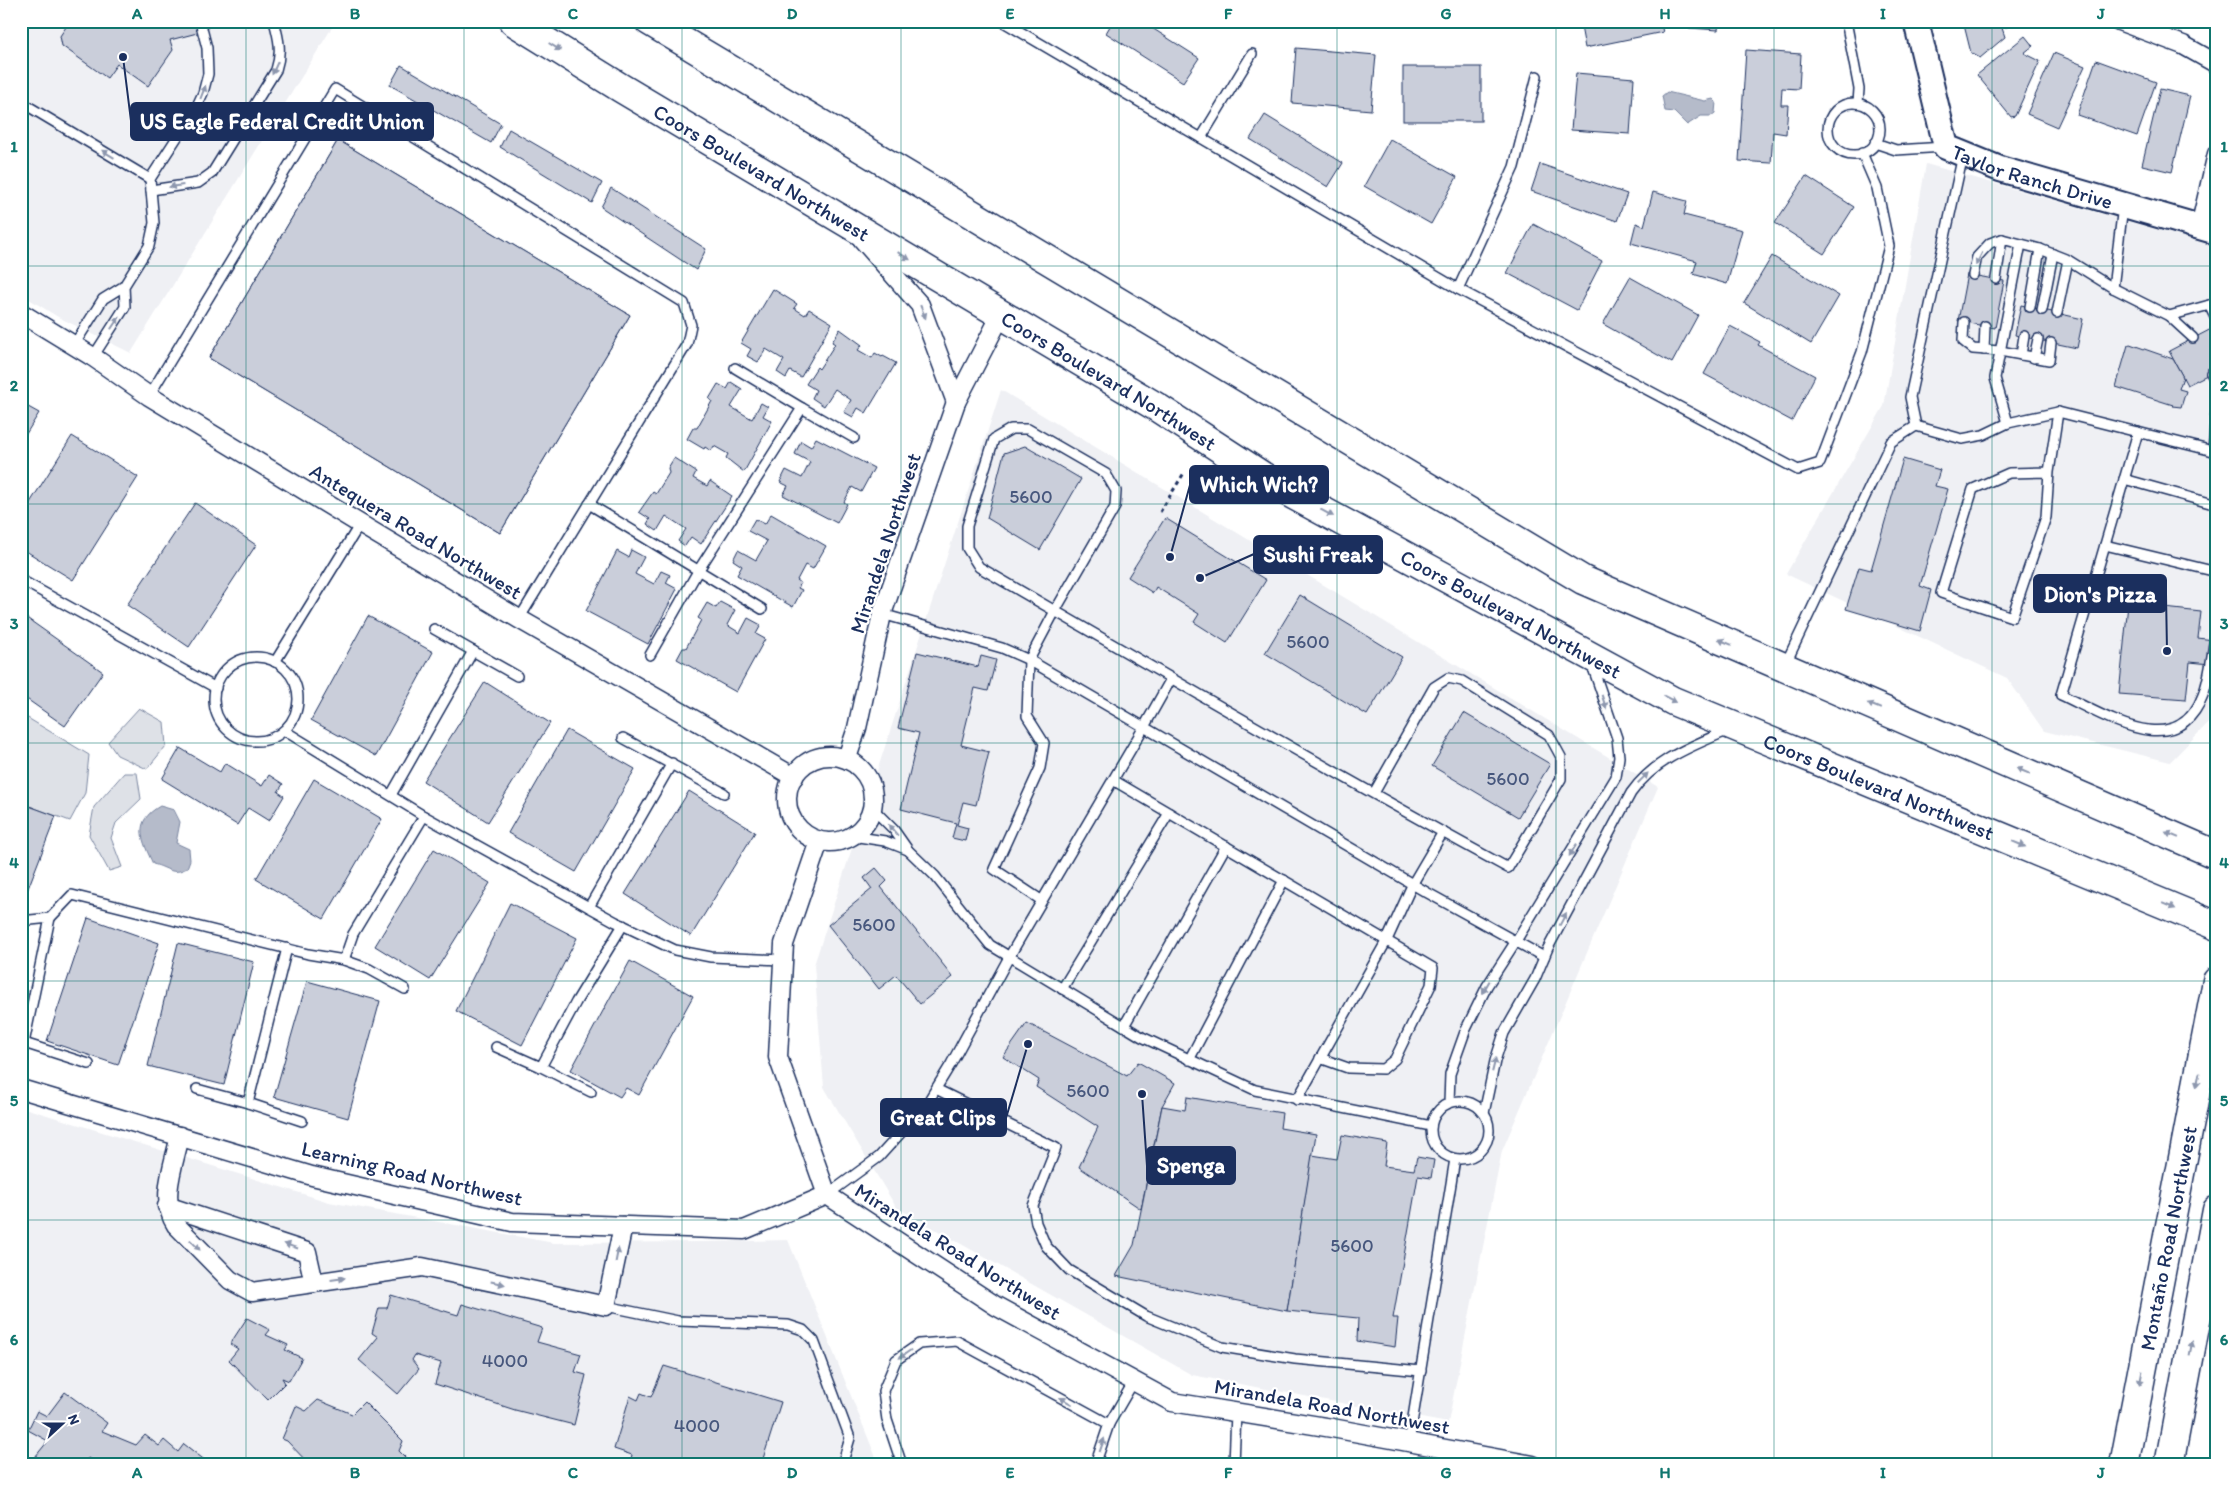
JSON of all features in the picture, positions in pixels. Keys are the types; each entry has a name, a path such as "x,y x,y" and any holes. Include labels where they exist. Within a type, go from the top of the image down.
{"main road":[{"name":"Coors Boulevard Northwest","path":"513,21 1155,406 1284,490 1673,701 2217,926"},
{"path":"649,21 1583,580 2217,855"},
{"name":"Montaño Road Northwest","path":"2126,1461 2217,981"},
{"name":"Montaño Road Northwest","path":"2169,1465 2211,1276 2209,1242 2217,1210"}],"street":[{"name":"Taylor Ranch Drive","path":"1916,21 1954,151 2000,169 2208,230"},
{"path":"2119,21 2183,45 2217,64"},
{"path":"2208,230 2217,154"},
{"path":"846,222 920,305 956,402"},
{"name":"Antequera Road Northwest","path":"21,312 93,357 149,396 360,524 519,619 794,777"},
{"name":"Mirandela Northwest","path":"847,758 857,728 882,614 956,402 1001,315"},
{"path":"831,755 847,758 860,766 869,778 874,794 873,809 867,823 852,836 833,843 808,837 797,827 789,812 787,798 790,783 802,765 816,757 831,755"},
{"name":"Mirandela Road Northwest","path":"819,841 784,944 778,1057 827,1195 996,1306 1172,1402 1533,1465"},
{"name":"Learning Road Northwest","path":"21,1089 312,1176 512,1222 744,1230 827,1195"},
{"path":"180,1136 167,1206 170,1216 176,1225 230,1280 252,1292 422,1267 606,1306 622,1226"},
{"path":"167,1206 307,1252 314,1283"}],"lane":[{"path":"74,345 103,299 124,286 149,246 154,223 150,179 203,93 208,74 207,48 200,21"},
{"path":"152,190 198,183 212,172 276,70 280,57 280,44 274,21"},
{"path":"1002,21 1458,289 1798,470 1820,463 1862,352 1889,246 1877,188 1862,153"},
{"path":"1846,21 1859,88 1858,103"},
{"path":"1201,138 1252,54"},
{"path":"1458,289 1514,167 1537,76"},
{"path":"149,396 335,89 684,303 692,325 687,344 519,619"},
{"path":"21,102 150,179"},
{"path":"1849,103 1858,103 1872,111 1877,118 1879,126 1875,143 1862,153 1853,155 1838,149 1832,142 1828,126 1835,111 1849,103"},
{"path":"1875,143 1896,150 1954,151 1910,397 1916,426"},
{"path":"2113,288 2124,205"},
{"path":"1996,279 2002,239"},
{"path":"1973,275 1977,257 1990,243 2002,239 2040,249 2068,260 2113,288 2169,316 2193,338"},
{"path":"2008,423 1995,378 2021,244"},
{"path":"2030,307 2040,249"},
{"path":"2042,310 2053,254"},
{"path":"2057,313 2068,260"},
{"path":"93,357 125,307 124,286"},
{"path":"2169,316 2213,304 2217,321"},
{"path":"1964,322 1963,341 1974,349 2000,351 2049,360 2051,342"},
{"path":"1984,350 1986,326"},
{"path":"2021,355 2024,336"},
{"path":"2034,358 2038,339"},
{"path":"735,368 854,438"},
{"path":"2210,373 2217,384"},
{"path":"1784,667 1892,442 1916,426 1962,439 1983,435 2008,423 2058,412 2215,452 2217,400"},
{"path":"650,655 698,571 802,408"},
{"path":"2049,472 2009,473 1973,489 1941,593 2012,617 2046,517 2049,472 2058,412"},
{"path":"1041,900 994,869 1040,768 1044,743 1027,716 1029,660 1055,611 1115,508 1116,491 1106,474 1028,429 1011,429 994,439 966,526 967,548 979,567 1055,611 1171,679 1443,832 1508,868 1561,779 1561,757 1549,735 1462,681 1448,678 1434,687 1374,793"},
{"path":"2138,432 2061,695 2136,729 2157,732 2175,727 2192,716 2203,694 2217,627"},
{"path":"2124,479 2217,505"},
{"path":"589,504 762,609"},
{"path":"275,662 360,524"},
{"path":"2105,545 2217,572"},
{"path":"21,580 216,688"},
{"path":"882,614 1002,648 1029,660 1544,957"},
{"path":"434,629 518,676"},
{"path":"391,795 473,651"},
{"path":"1449,1102 1450,1074 1466,1029 1487,986 1616,777 1619,758 1617,738 1589,655"},
{"path":"257,658 275,662 286,670 294,681 298,694 295,714 285,731 273,738 260,742 247,741 234,736 224,727 217,715 214,702 220,677 228,668 239,661 257,658"},
{"path":"827,1195 879,1157 926,1105 1008,957 1171,679"},
{"path":"1484,1113 1495,1061 1504,1033 1535,979 1544,957 1614,824 1641,780 1676,753 1736,727"},
{"path":"285,731 424,816 623,925 675,950 711,957 784,960"},
{"path":"623,738 724,793"},
{"path":"588,906 672,763"},
{"path":"1113,780 1433,968 1431,986 1395,1059 1383,1069 1348,1068 1320,1058"},
{"path":"873,809 894,830 908,850 935,876 990,946 1124,1026 1188,1060 1255,1090 1430,1126"},
{"path":"1062,989 1170,813"},
{"path":"344,960 353,934 424,816"},
{"path":"1297,1100 1387,940 1413,883 1443,832"},
{"path":"852,836 885,841 908,850"},
{"path":"1124,1026 1226,846"},
{"path":"1188,1060 1284,880"},
{"path":"89,1064 24,1043 50,918 72,895 287,948 344,960 369,969 406,989"},
{"path":"21,921 50,918"},
{"path":"540,1067 576,1002 623,925"},
{"path":"248,1104 287,948"},
{"path":"496,1047 591,1092"},
{"path":"197,1089 302,1121"},
{"path":"936,1089 1056,1148 1033,1206 1036,1223 1046,1246 1069,1270 1146,1316 1222,1347 1295,1359 1420,1371"},
{"path":"1459,1100 1477,1106 1484,1113 1488,1122 1489,1132 1482,1150 1474,1156 1465,1159 1455,1159 1438,1151 1433,1143 1430,1126 1434,1115 1441,1107 1449,1102 1459,1100"},
{"path":"1409,1442 1455,1159"},
{"path":"606,1306 678,1321 788,1325 803,1330 814,1341 850,1438 842,1465"},
{"path":"902,1465 887,1420 883,1391 896,1360 919,1344 958,1341 1109,1424"},
{"path":"1095,1465 1109,1424 1134,1381"},
{"path":"1234,1465 1236,1412"}],"path":[{"path":"1160,512 1184,473"}],"shaded area":[{"path":"21,21 336,21 131,353 58,317 21,294"},
{"path":"1926,164 2217,247 2217,714 2170,762 2044,731 2007,678 1786,574 1884,406"},
{"path":"1001,390 1658,787 1502,1151 1448,1423 1192,1375 896,1207 824,1087 814,965"},
{"path":"139,708 164,722 166,746 147,769 117,755 108,742"},
{"path":"21,714 89,755 85,793 70,821 21,803"},
{"path":"124,773 137,773 141,799 116,823 111,838 122,867 109,871 89,835 94,807"},
{"path":"21,1107 329,1202 554,1243 788,1240 879,1465 21,1465"}],"water":[{"path":"1667,92 1705,101 1713,99 1716,102 1715,113 1711,116 1701,116 1687,125 1674,112 1665,111 1662,96"},
{"path":"160,806 174,810 180,822 176,843 189,849 190,860 187,868 182,870 174,871 153,864 143,839 143,825 146,818"}],"building":[{"path":"70,21 202,21 205,31 170,40 173,50 148,86 117,64 107,78 62,46 60,36"},
{"path":"1113,21 1141,21 1199,58 1183,82 1106,33"},
{"path":"1391,21 1439,21 1391,25"},
{"path":"1580,21 1660,21 1663,32 1585,48"},
{"path":"1688,21 1727,21 1719,23 1718,30 1689,28"},
{"path":"1740,21 1787,21 1778,24"},
{"path":"1963,21 2014,21 2015,25 2002,28 2005,37 1980,58 1971,53"},
{"path":"2025,36 2033,46 2024,53 2040,61 2015,116 2011,117 1977,75"},
{"path":"1296,48 1376,55 1371,110 1292,103"},
{"path":"1746,50 1801,54 1799,89 1782,88 1781,105 1788,105 1786,134 1773,132 1771,163 1739,161"},
{"path":"2054,53 2085,66 2057,127 2027,114"},
{"path":"2096,60 2156,82 2137,136 2077,115"},
{"path":"401,65 501,124 491,143 390,85"},
{"path":"1403,67 1481,67 1481,121 1403,121"},
{"path":"1576,73 1634,78 1630,134 1571,130"},
{"path":"2160,89 2190,96 2172,172 2142,165"},
{"path":"1265,115 1343,163 1328,187 1250,139"},
{"path":"509,129 602,183 592,203 500,147"},
{"path":"1390,139 1457,177 1431,224 1364,186"},
{"path":"338,140 630,315 500,533 209,358","holes":["359,248 416,283 366,366 309,332","483,322 539,356 489,440 433,406"]},
{"path":"338,140 630,315 500,533 209,358"},
{"path":"1540,164 1627,194 1617,221 1531,191"},
{"path":"1806,176 1854,207 1824,254 1775,223"},
{"path":"611,188 706,249 696,270 601,207"},
{"path":"1653,192 1687,201 1684,215 1742,230 1727,284 1693,274 1697,261 1631,243 1636,223 1644,226"},
{"path":"1533,224 1602,261 1577,310 1507,273"},
{"path":"1772,256 1839,296 1811,344 1744,303"},
{"path":"1967,274 2004,281 1995,328 1958,321"},
{"path":"1630,277 1698,315 1672,363 1603,324"},
{"path":"773,289 797,304 794,308 805,315 809,309 832,323 801,377 790,371 786,378 777,372 784,360 766,349 758,362 747,356 751,349 741,343"},
{"path":"2021,305 2083,319 2077,348 2015,335"},
{"path":"1730,326 1760,342 1758,345 1815,376 1792,421 1704,374"},
{"path":"2217,326 2217,370 2187,385 2169,351"},
{"path":"840,329 862,345 858,350 872,358 875,353 896,363 866,413 858,408 853,417 844,412 851,400 835,389 824,406 812,398 816,390 806,384 817,367 819,369 835,344 832,342"},
{"path":"2130,344 2173,359 2183,377 2179,389 2186,391 2181,407 2172,406 2116,387 2128,345"},
{"path":"731,382 742,389 731,407 752,419 761,403 768,407 763,416 772,421 744,472 726,458 728,454 714,446 711,451 705,447 704,449 687,439 693,428 697,428 712,401 709,399 718,384 727,389"},
{"path":"21,403 39,413 21,442"},
{"path":"72,436 138,477 73,580 21,548 21,517"},
{"path":"816,438 874,468 861,492 852,487 844,502 847,504 837,523 783,495 788,486 780,482 786,470 802,478 810,462 795,454 801,441 811,447"},
{"path":"1025,446 1081,479 1040,550 987,518 1004,453"},
{"path":"674,458 696,472 693,478 707,486 710,481 732,496 701,544 691,537 685,546 678,541 686,529 666,516 657,531 647,524 650,519 639,512 653,492 656,494 669,473 668,468"},
{"path":"1903,459 1940,470 1935,486 1948,489 1920,586 1931,590 1920,631 1846,609 1859,567 1871,570"},
{"path":"195,503 256,545 189,647 127,605"},
{"path":"771,514 826,546 813,569 805,565 797,580 801,583 798,588 802,590 793,607 737,575 742,566 733,560 738,550 756,560 767,541 748,531 755,519 765,524"},
{"path":"1165,518 1266,580 1227,643 1194,622 1199,614 1156,587 1153,593 1128,577"},
{"path":"631,550 644,557 635,574 654,584 661,571 670,575 666,583 677,589 648,644 586,611 617,551 628,557"},
{"path":"1300,595 1402,657 1367,715 1265,653"},
{"path":"720,602 735,610 727,625 740,633 748,618 761,625 756,634 765,639 736,692 677,659 683,648 686,648 701,620 698,618 707,603 716,608"},
{"path":"2128,604 2201,612 2198,638 2213,640 2210,664 2190,662 2186,699 2119,694"},
{"path":"21,614 103,672 65,726 21,695"},
{"path":"368,616 433,652 376,756 311,720"},
{"path":"917,652 978,667 981,656 996,660 988,691 975,688 961,745 989,752 976,805 963,802 957,825 968,828 965,841 952,838 956,823 901,809 919,733 898,728"},
{"path":"485,682 550,723 488,822 423,781"},
{"path":"1464,713 1550,764 1518,817 1432,766"},
{"path":"567,730 635,769 576,872 508,833"},
{"path":"180,748 220,772 225,763 262,786 269,775 283,784 278,792 284,796 269,821 248,808 237,825 162,779"},
{"path":"314,779 382,819 324,919 256,879"},
{"path":"689,791 755,832 691,936 625,894"},
{"path":"21,803 56,816 27,891 21,889"},
{"path":"434,849 490,883 430,980 375,946"},
{"path":"876,868 887,881 881,887 953,977 920,1004 896,975 879,989 828,925 872,889 864,878"},
{"path":"510,903 577,938 522,1045 456,1011"},
{"path":"88,918 159,943 118,1065 47,1041"},
{"path":"178,943 254,962 224,1085 148,1066"},
{"path":"630,961 693,996 639,1095 626,1088 620,1097 571,1070"},
{"path":"307,981 380,1001 348,1118 274,1097"},
{"path":"1027,1023 1127,1076 1138,1062 1175,1083 1162,1106 1141,1209 1079,1167 1098,1127 1036,1087 1039,1080 1003,1057"},
{"path":"1187,1097 1282,1113 1280,1128 1316,1134 1287,1311 1116,1276 1134,1245 1162,1106 1185,1110"},
{"path":"1342,1135 1387,1143 1384,1166 1414,1170 1417,1157 1434,1160 1431,1178 1418,1176 1393,1318 1398,1318 1395,1347 1357,1341 1358,1318 1287,1311 1312,1155 1337,1159"},
{"path":"391,1295 458,1315 462,1304 542,1328 537,1342 581,1354 575,1372 586,1375 574,1425 515,1410 435,1384 441,1363 415,1355 412,1360 419,1369 398,1394 359,1360 378,1337 372,1333 379,1308 387,1308"},
{"path":"247,1318 270,1330 266,1335 288,1345 285,1350 302,1358 289,1381 282,1378 285,1383 268,1400 229,1360 238,1349 230,1344"},
{"path":"664,1366 781,1402 761,1465 629,1465 632,1455 614,1449 630,1396 638,1400 641,1393 651,1397"},
{"path":"65,1392 107,1423 102,1431 136,1445 145,1435 159,1446 164,1440 178,1452 184,1444 211,1465 99,1465 88,1458 83,1465 46,1465 35,1457 48,1441 28,1430 37,1411 47,1416"},
{"path":"318,1400 352,1414 364,1402 403,1441 399,1451 409,1461 407,1465 310,1465 287,1441 282,1439 296,1406 306,1411"},
{"path":"291,1458 307,1465 286,1465"}],"place":[{"name":"US Eagle Federal Credit Union","path":"123,57"},
{"name":"Which Wich?","path":"1170,557"},
{"name":"Sushi Freak","path":"1200,578"},
{"name":"Dion's Pizza","path":"2167,651"},
{"name":"Great Clips","path":"1028,1044"},
{"name":"Spenga","path":"1142,1094"}]}
